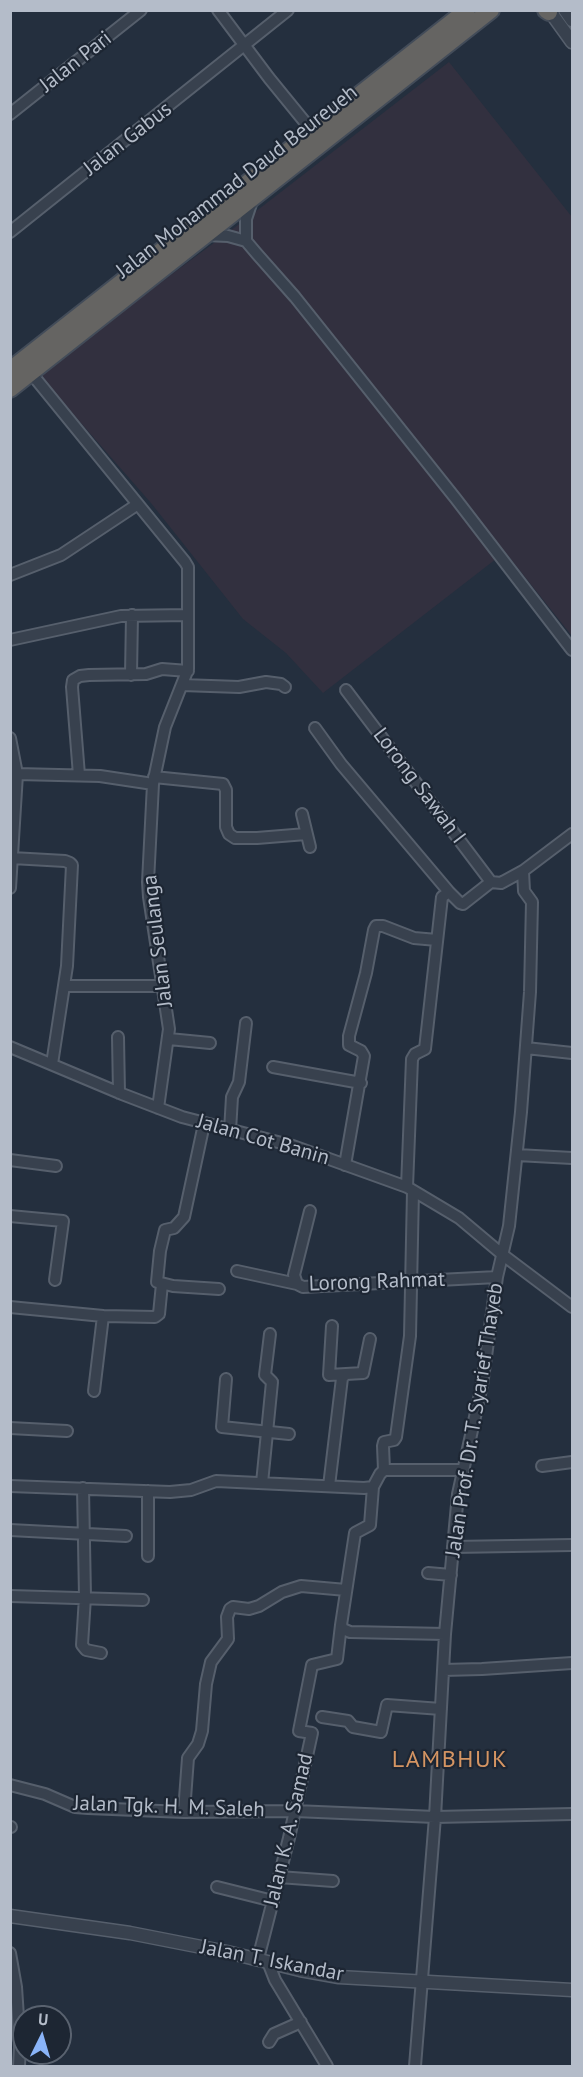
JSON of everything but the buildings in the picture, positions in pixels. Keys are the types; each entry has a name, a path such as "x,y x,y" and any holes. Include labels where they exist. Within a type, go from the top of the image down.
{"highway":[{"name":"Jalan Mohammad Daud Beureueh","path":"10,370 153,268 205,235 253,197 467,10"},
{"name":"Jalan Mohammad Daud Beureueh","path":"10,389 313,132 354,109 491,10"}],"street":[{"name":"Jalan Pari","path":"10,114 141,10"},
{"path":"218,10 313,132"},
{"name":"Jalan Gabus","path":"10,232 288,10"},
{"path":"552,11 573,20"},
{"path":"552,11 573,42"},
{"path":"246,242 246,219 253,197"},
{"path":"205,235 228,236 246,242 302,306 573,650"},
{"path":"31,373 185,562 188,574 188,670 162,669 146,674 89,675 73,680 79,775"},
{"path":"10,575 61,555 138,504"},
{"path":"10,640 132,615 188,615"},
{"path":"131,675 132,615"},
{"name":"Jalan Seulanga","path":"158,1108 169,1029 150,910 148,882 154,781 165,727 188,670"},
{"path":"182,685 239,687 266,682 281,684 285,687"},
{"name":"Lorong Sawah I","path":"346,690 491,882"},
{"path":"315,728 341,764 460,903 463,904 491,882 501,883 524,871 573,834"},
{"path":"10,738 16,774 10,888"},
{"path":"16,774 79,775 223,784 226,790 226,827 229,834 235,838 306,834"},
{"path":"302,814 310,847"},
{"path":"12,858 65,861 72,865 64,986 52,1064"},
{"name":"Jalan Prof. Dr. T. Syarief Thayeb","path":"415,2067 435,1817 445,1634 458,1494 482,1385 517,1155 530,992 532,902 524,891 524,871"},
{"path":"445,1634 350,1632 343,1629 341,1625 355,1533 370,1525 373,1487 384,1470 382,1446 384,1442 394,1440 396,1437 410,1336 413,1280 410,1189 412,1059 415,1054 424,1049 425,1045 442,897 449,892"},
{"path":"345,1165 361,1083 364,1054 351,1048 348,1042 366,973 374,930 376,926 384,926 414,938 437,940"},
{"path":"64,986 162,986"},
{"path":"230,1131 232,1097 239,1082 246,1023"},
{"path":"118,1037 119,1093"},
{"path":"169,1039 210,1043"},
{"name":"Jalan Cot Banin","path":"10,1047 158,1108 204,1124 293,1146 410,1189 459,1218 503,1255 573,1307"},
{"path":"526,1048 573,1053"},
{"path":"273,1066 361,1083"},
{"path":"204,1124 184,1217 174,1228 165,1230 157,1282 219,1289"},
{"path":"517,1155 573,1158"},
{"path":"10,1160 56,1166"},
{"name":"Lorong Rahmat","path":"310,1211 294,1275 297,1284 303,1287 497,1277"},
{"path":"10,1216 63,1221 55,1280"},
{"path":"237,1271 297,1284"},
{"path":"10,1306 103,1316 155,1317 159,1314 162,1284"},
{"path":"94,1391 103,1316"},
{"path":"332,1326 329,1375 363,1373 370,1339"},
{"path":"262,1483 273,1382 265,1375 270,1334"},
{"path":"328,1486 342,1378 346,1374"},
{"path":"226,1379 222,1427 289,1434"},
{"path":"10,1428 67,1431"},
{"path":"542,1466 573,1462"},
{"path":"384,1470 463,1470"},
{"path":"10,1486 148,1491 191,1490 216,1481 373,1487"},
{"path":"83,1488 85,1597 82,1645 86,1650 101,1653"},
{"path":"148,1491 148,1556"},
{"path":"10,1530 126,1536"},
{"path":"453,1547 573,1545"},
{"path":"428,1574 451,1575"},
{"path":"184,1812 188,1758 198,1744 202,1731 206,1683 211,1662 228,1639 227,1617 230,1609 259,1606 282,1592 301,1586 346,1590"},
{"path":"10,1596 143,1600"},
{"name":"Jalan K. A. Samad","path":"263,1961 273,1900 312,1733 299,1731 312,1665 337,1659 341,1625"},
{"path":"443,1670 482,1670 573,1663"},
{"path":"322,1717 348,1721 353,1727 381,1732 387,1705 441,1709"},
{"name":"Jalan Tgk. H. M. Saleh","path":"10,1785 45,1794 75,1807 184,1812 295,1811 435,1817"},
{"path":"435,1817 573,1814"},
{"path":"279,1877 333,1881"},
{"path":"217,1887 273,1900"},
{"name":"Jalan T. Iskandar","path":"10,1916 130,1933 339,1977 573,1989"},
{"path":"10,1953 16,1987 19,2067"},
{"path":"263,1961 327,2067"},
{"path":"268,2042 274,2034 301,2022"}],"shaded area":[{"path":"449,62 572,217 572,636 505,552 323,693 286,653 243,619 151,503 38,374 246,219"}],"district":[{"name":"LAMBHUK","path":"450,1760"}]}
